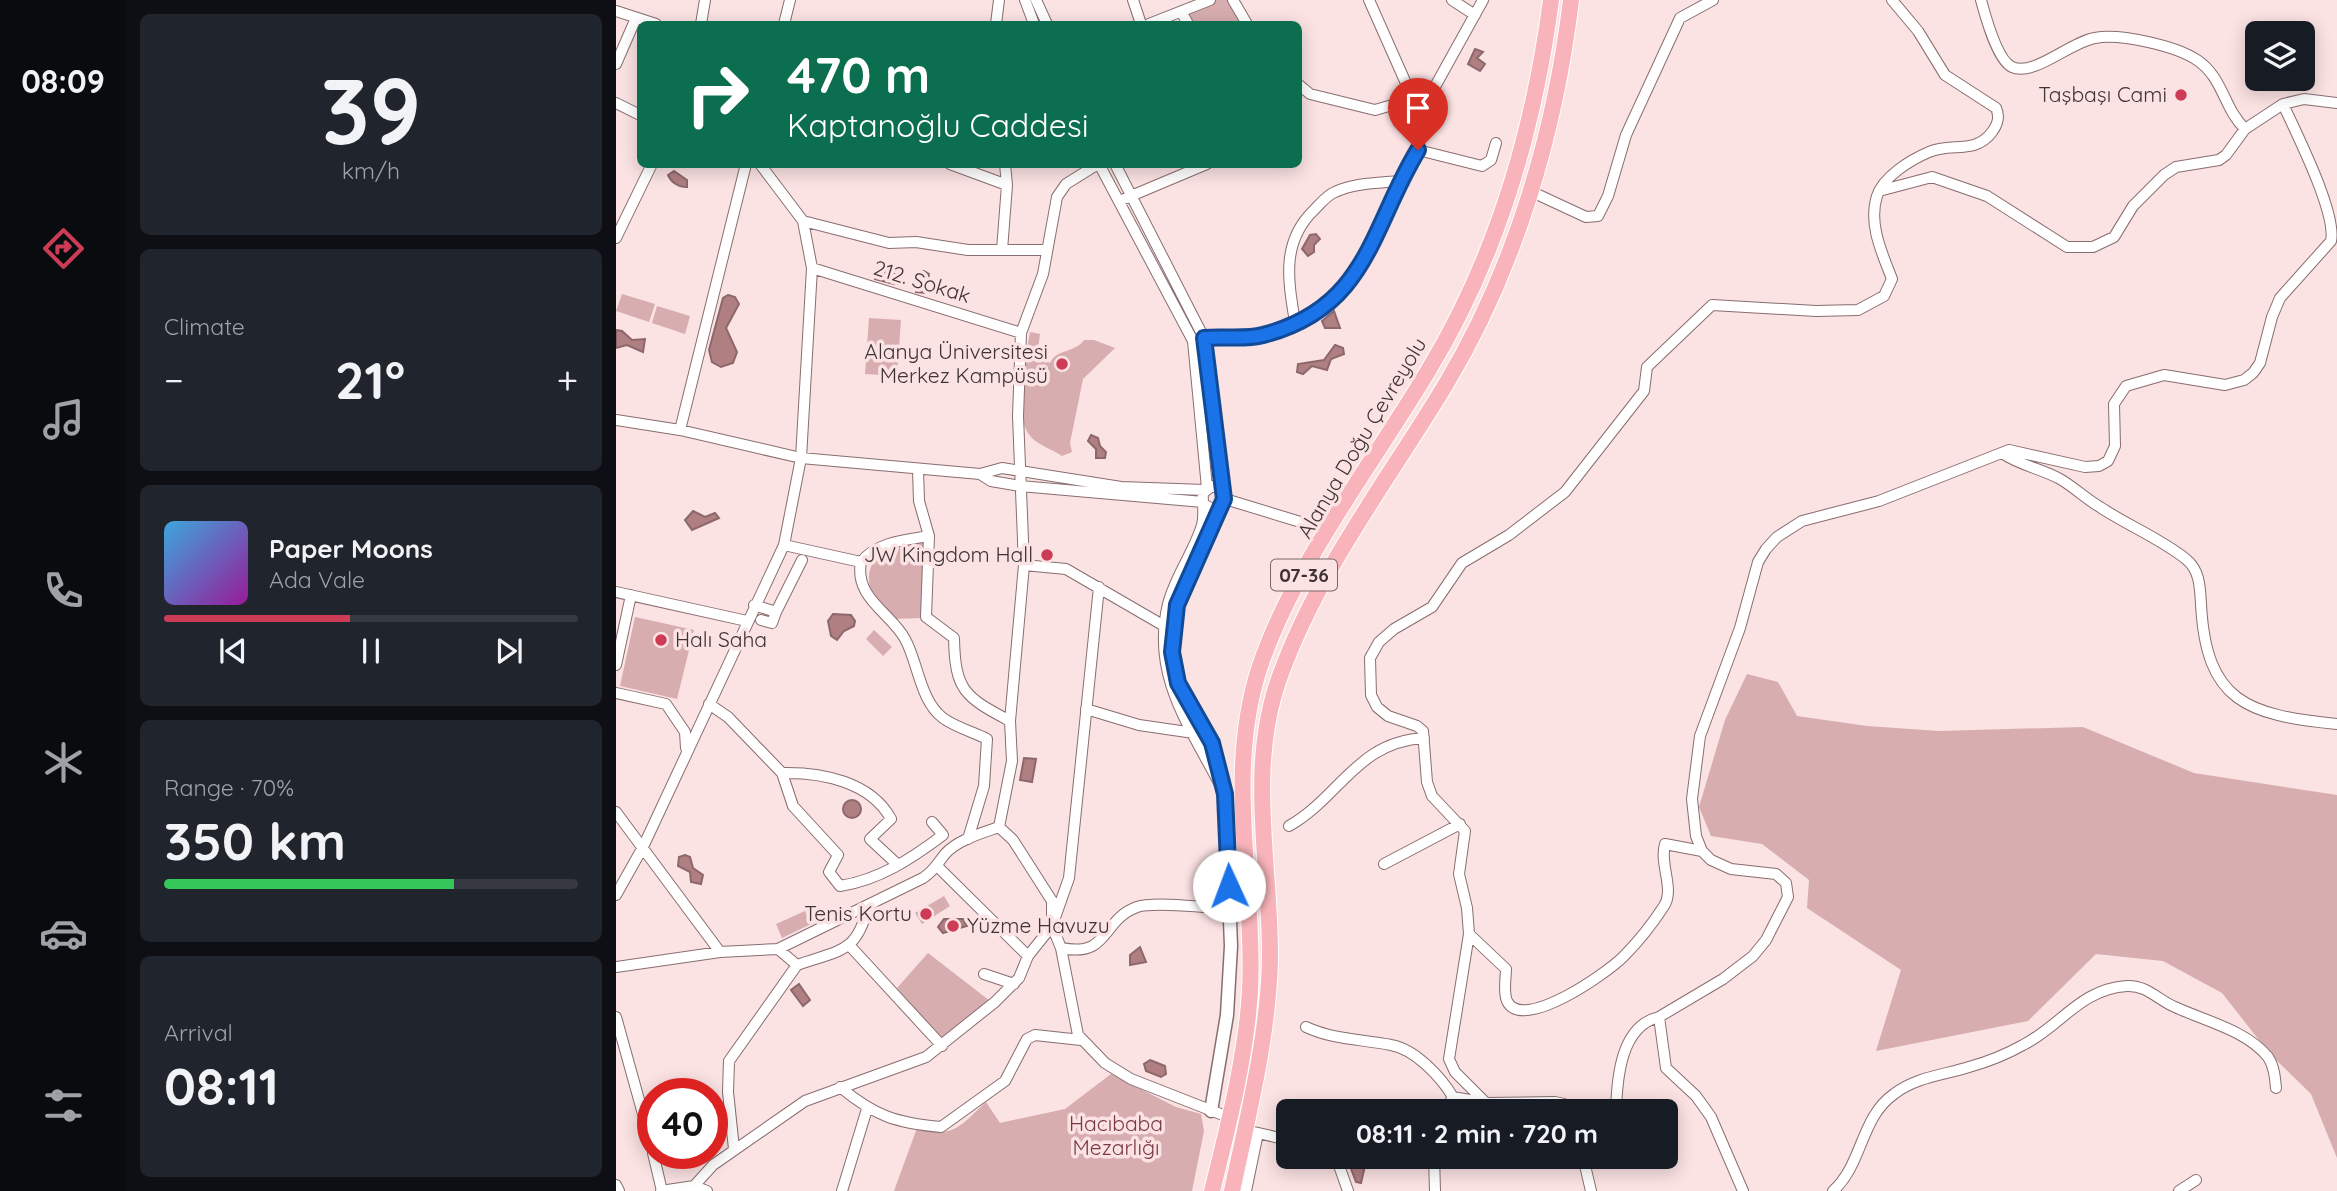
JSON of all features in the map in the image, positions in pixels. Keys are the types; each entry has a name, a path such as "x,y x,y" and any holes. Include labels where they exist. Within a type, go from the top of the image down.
{"highway":[{"name":"Alanya Doğu Çevreyolu","path":"1212,1191 1250,992 1242,786 1246,726 1259,671 1273,634 1313,557 1428,372 1471,288 1510,188 1527,131 1551,0"},
{"name":"Alanya Doğu Çevreyolu","path":"1232,1191 1252,1132 1269,995 1270,956 1261,783 1268,715 1280,676 1324,582 1472,337 1530,191 1559,82 1571,0"}],"street":[{"path":"702,21 705,0"},
{"path":"785,21 790,0"},
{"path":"996,21 999,0"},
{"path":"1025,0 1033,21"},
{"path":"1036,0 1045,21"},
{"path":"1133,0 1140,21"},
{"path":"1158,21 1210,0"},
{"path":"1233,0 1245,21"},
{"path":"1369,0 1413,99"},
{"path":"1452,0 1475,15"},
{"path":"1193,341 1262,335 1295,322 1336,296 1360,268 1375,242 1399,181 1418,150 1427,101 1483,0"},
{"path":"1530,191 1586,216 1598,216 1608,196 1626,135 1680,18 1713,0"},
{"path":"1482,1099 1455,1072 1449,1059 1469,934 1467,908 1459,874 1465,831 1432,796 1427,782 1424,738 1417,726 1388,716 1377,707 1371,695 1370,658 1379,642 1394,629 1432,607 1462,563 1509,535 1565,492 1644,391 1647,367 1712,305 1816,312 1858,310 1884,296 1892,279 1875,234 1879,191 1883,181 1930,151 1959,149 1984,143 1997,125 1999,114 1996,108 1945,75 1917,31 1892,0"},
{"path":"1981,0 1995,42 2007,64 2013,68 2034,67 2070,47 2096,37 2117,37 2183,53 2209,70 2223,91 2232,116 2245,128"},
{"path":"616,11 646,21"},
{"path":"1182,13 1186,21"},
{"path":"616,64 636,18"},
{"path":"1302,87 1310,94 1375,110 1413,99 1427,101"},
{"path":"1879,191 1932,177 1987,195 2067,247 2093,247 2114,237 2133,206 2164,175 2176,167 2219,160 2226,155 2245,128 2283,104 2304,99 2337,103"},
{"path":"616,103 637,114"},
{"path":"1617,1099 1619,1073 1634,1031 1646,1020 1659,1017 1723,979 1753,956 1766,940 1788,897 1786,883 1776,874 1731,869 1711,860 1702,851 1693,808 1695,757 1740,628 1758,562 1766,549 1783,532 1802,521 1879,501 2002,453 2020,450 2085,467 2099,466 2108,461 2115,446 2114,404 2126,386 2165,375 2225,385 2244,380 2253,373 2265,350 2275,307 2331,241 2334,229 2321,187 2283,104"},
{"path":"1418,150 1482,166 1491,160 1496,144"},
{"path":"616,238 650,168"},
{"path":"680,430 745,168"},
{"path":"616,895 643,847 754,604 784,545 801,458 812,268 803,221 763,168"},
{"path":"961,168 1007,185"},
{"path":"1002,250 1007,185 1005,168"},
{"path":"999,827 1012,761 1010,721 1024,565 1018,416 1021,333 1042,274 1053,211 1060,190 1092,168"},
{"path":"1100,168 1193,341 1206,489 1200,529 1168,603 1163,653 1169,687 1225,794"},
{"path":"1117,168 1183,303 1204,338 1223,498 1177,605 1172,652 1178,683 1212,743 1225,794 1231,946 1227,1015 1211,1111"},
{"path":"1119,201 1197,168"},
{"path":"1295,322 1288,271 1289,252 1304,220 1333,192 1399,181"},
{"path":"803,221 889,243 916,242 968,250 1046,250"},
{"name":"212. Sokak","path":"812,268 1021,333"},
{"path":"617,424 680,430 801,458 980,474 1002,468 1121,488 1206,489 1216,486 1223,498 1307,524"},
{"path":"2002,453 2062,480 2098,507 2186,559 2200,583 2202,628 2208,654 2217,678 2226,691 2238,700 2295,718 2337,724"},
{"path":"918,470 919,501 929,536 926,617 954,638 958,684 971,697 1010,721"},
{"path":"980,474 991,481 1020,486 1204,503 1213,509 1223,498"},
{"path":"784,545 861,562 884,546 929,536"},
{"path":"761,620 772,622 802,560"},
{"path":"861,562 860,580 870,600 905,638 930,702 942,717 987,739 984,786 968,839"},
{"path":"1024,565 1066,569 1166,627"},
{"path":"694,1186 713,1165 805,1101 907,1066 942,1046 1014,984 1028,956 1052,926 1069,878 1099,587"},
{"path":"616,592 747,621"},
{"path":"616,665 631,595"},
{"path":"754,604 776,612"},
{"path":"616,693 666,704 685,732 685,755"},
{"path":"709,704 728,717 782,773 793,806 838,855 829,872 840,886 869,881 943,835 932,822"},
{"path":"1086,709 1139,725 1194,733"},
{"path":"1289,825 1326,800 1361,760 1407,739 1424,738"},
{"path":"782,773 798,772 858,786 882,802 891,819 870,839 898,865"},
{"path":"616,812 720,952"},
{"path":"1384,864 1460,824"},
{"path":"999,827 1013,840 1052,901 1052,926 1061,948 1076,1032 1081,1040 1105,1063 1132,1079 1228,1117"},
{"path":"616,968 720,952 778,949 868,906 938,867 945,854 968,839 999,827"},
{"path":"1469,934 1506,969 1506,998 1511,1007 1519,1012 1531,1010 1584,987 1623,957 1664,907 1669,896 1664,870 1665,844 1702,851"},
{"path":"938,867 1028,956"},
{"path":"734,1149 727,1092 729,1061 797,965 850,946 860,933 868,906"},
{"path":"1061,948 1078,951 1089,949 1124,915 1142,906 1230,909"},
{"path":"850,946 942,1046"},
{"path":"778,949 797,965"},
{"path":"984,974 1014,984"},
{"path":"1833,1191 1851,1168 1870,1119 1893,1095 1919,1080 1970,1067 2026,1044 2094,992 2125,986 2143,988 2169,1004 2236,1033 2268,1058 2276,1088"},
{"path":"616,1017 637,1094"},
{"path":"1659,1017 1666,1068 1696,1096 1711,1117 1743,1191"},
{"path":"1306,1027 1345,1040 1394,1045 1443,1081 1453,1097 1464,1099"},
{"path":"840,1087 867,1109 888,1120 942,1127 1004,1081 1027,1039 1035,1035 1081,1040"},
{"path":"842,1191 867,1109"},
{"path":"1246,1191 1252,1132 1276,1137"},
{"path":"656,1169 661,1191 694,1186 707,1191"},
{"path":"1341,1169 1349,1191"},
{"path":"1434,1169 1435,1191"},
{"path":"1586,1169 1591,1191"},
{"path":"2179,1191 2196,1180"},
{"path":"616,1185 620,1191"}],"green space":[{"path":"1215,0 1230,0 1242,21 1189,21 1185,14"},
{"path":"622,294 655,304 649,322 616,311"},
{"path":"657,306 690,316 685,334 652,323"},
{"path":"869,318 901,320 897,376 865,374"},
{"path":"1030,332 1040,334 1037,357 1050,363 1057,355 1076,347 1084,340 1094,340 1115,348 1083,379 1070,443 1072,452 1062,456 1033,439 1026,430 1021,403"},
{"path":"926,540 921,618 894,619 870,588 872,566 885,552"},
{"path":"635,617 694,630 677,699 620,686"},
{"path":"874,630 892,647 883,656 866,639"},
{"path":"1747,674 1778,682 1797,716 1867,726 1939,731 2083,727 2194,773 2337,795 2337,1158 2311,1094 2270,1054 2222,993 2163,961 2096,954 2028,1021 1876,1051 1901,970 1807,908 1809,880 1762,844 1711,836 1699,807 1725,720"},
{"path":"944,896 950,906 922,924 915,913"},
{"path":"805,911 811,924 782,938 776,924"},
{"path":"928,953 990,1001 942,1041 897,988"},
{"name":"Hacıbaba Mezarlığı","path":"1111,1074 1176,1107 1201,1114 1204,1131 1192,1191 894,1191 917,1128 940,1132 956,1128 986,1102 1000,1123 1065,1109"}],"shaded area":[{"path":"1475,49 1483,52 1477,58 1485,64 1480,71 1468,64"},
{"path":"674,171 687,180 687,187 671,180 668,175"},
{"path":"1316,234 1320,239 1314,245 1314,252 1308,256 1302,249 1310,235"},
{"path":"877,269 896,274 894,284 875,279"},
{"path":"919,272 929,274 926,293 916,292"},
{"path":"728,295 735,297 739,304 726,328 737,352 733,363 721,367 712,362 709,350 723,298"},
{"path":"1334,311 1340,328 1325,328 1322,321"},
{"path":"616,330 622,331 632,340 645,339 643,352 627,345 616,348"},
{"path":"1335,345 1343,348 1344,354 1331,359 1327,370 1312,366 1303,374 1297,372 1298,364 1324,360"},
{"path":"1091,435 1098,438 1100,446 1106,452 1105,458 1096,458 1096,449 1088,441"},
{"path":"693,511 705,517 715,513 719,518 692,530 685,520"},
{"path":"833,614 851,615 855,621 854,626 844,631 837,640 831,636 828,621"},
{"path":"1024,758 1036,759 1032,782 1020,780"},
{"path":"848,800 856,800 861,809 859,816 848,818 843,813 843,805"},
{"path":"679,857 690,857 693,868 703,875 701,884 691,882 690,872 678,866"},
{"name":"Yüzme Havuzu","path":"944,919 963,919 967,926 943,933 938,927"},
{"path":"1140,947 1146,962 1130,965 1130,955"},
{"path":"799,984 810,1000 803,1006 791,990"},
{"path":"1150,1060 1165,1066 1166,1074 1161,1077 1146,1071 1144,1064"},
{"path":"1351,1169 1364,1169 1361,1183 1356,1182"}],"place":[{"name":"Taşbaşı Cami","path":"2181,95"},
{"name":"Alanya Üniversitesi Merkez Kampüsü","path":"1062,364"},
{"name":"JW Kingdom Hall","path":"1047,555"},
{"name":"Halı Saha","path":"661,640"},
{"name":"Tenis Kortu","path":"926,914"},
{"name":"Yüzme Havuzu","path":"953,926"}],"route":[{"path":"1229,886 1225,794 1212,743 1178,683 1172,652 1177,605 1224,502 1204,338 1262,335 1316,311 1336,296 1360,268 1375,242 1399,181 1418,150"}]}
